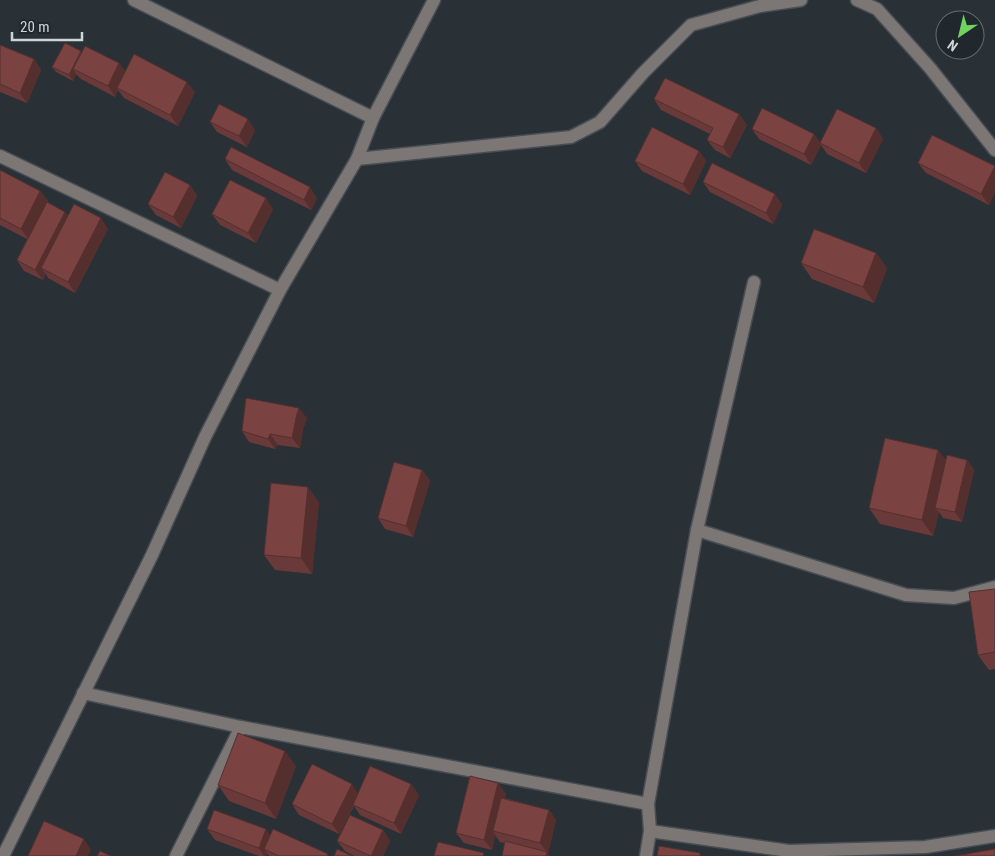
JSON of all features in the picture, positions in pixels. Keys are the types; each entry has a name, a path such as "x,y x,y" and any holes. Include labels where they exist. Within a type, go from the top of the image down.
{"street":[{"path":"134,0 373,118"},
{"path":"3,856 152,555 205,437 280,290 357,159 373,118 434,0"},
{"path":"357,159 571,137 600,122 643,72 691,25 760,6 801,0"},
{"path":"857,0 877,9 930,68 995,150"},
{"path":"0,156 280,290"},
{"path":"646,856 650,831 648,804 697,530 754,282"},
{"path":"697,530 906,595 954,598 995,587"},
{"path":"83,693 241,727 648,804"},
{"path":"176,856 241,727"},
{"path":"650,831 789,851 924,847 995,836"}],"building":[{"path":"65,43 81,51 69,75 52,67"},
{"path":"0,45 34,59 20,93 0,84"},
{"path":"85,46 119,63 108,86 73,69"},
{"path":"134,54 187,82 170,115 117,88"},
{"path":"665,78 739,114 723,147 707,140 713,128 654,99"},
{"path":"219,104 248,119 239,136 210,122"},
{"path":"762,108 814,134 804,154 752,129"},
{"path":"837,109 876,128 859,163 820,143"},
{"path":"652,127 699,151 683,184 635,161"},
{"path":"932,135 995,166 981,194 918,163"},
{"path":"231,147 310,187 304,200 225,159"},
{"path":"712,163 775,194 766,213 703,182"},
{"path":"0,170 40,191 21,229 0,218"},
{"path":"165,172 190,185 173,217 148,204"},
{"path":"230,180 266,198 248,233 212,214"},
{"path":"47,202 65,212 35,270 17,260"},
{"path":"74,204 101,218 68,282 41,268"},
{"path":"814,229 876,253 863,287 801,263"},
{"path":"246,398 299,408 292,438 270,434 268,439 242,431"},
{"path":"885,438 938,450 922,520 869,508"},
{"path":"947,455 967,460 955,512 935,508"},
{"path":"394,462 422,470 406,526 378,518"},
{"path":"271,483 308,487 301,558 264,555"},
{"path":"995,589 995,652 978,655 969,592"},
{"path":"238,733 285,751 265,803 218,785"},
{"path":"312,764 352,784 332,824 292,804"},
{"path":"370,766 411,784 394,823 353,805"},
{"path":"470,776 498,783 484,840 456,833"},
{"path":"501,798 549,810 540,843 493,831"},
{"path":"214,810 266,829 259,848 207,829"},
{"path":"350,815 383,830 371,856 337,841"},
{"path":"44,821 84,839 76,856 28,856"},
{"path":"273,829 328,854 327,856 279,856 264,849"},
{"path":"505,841 547,852 546,856 502,856"},
{"path":"438,842 484,853 483,856 434,856"},
{"path":"659,846 700,853 700,856 657,856"},
{"path":"337,849 352,856 334,856"},
{"path":"995,849 995,856 955,856"},
{"path":"100,851 111,856 97,856"}]}
